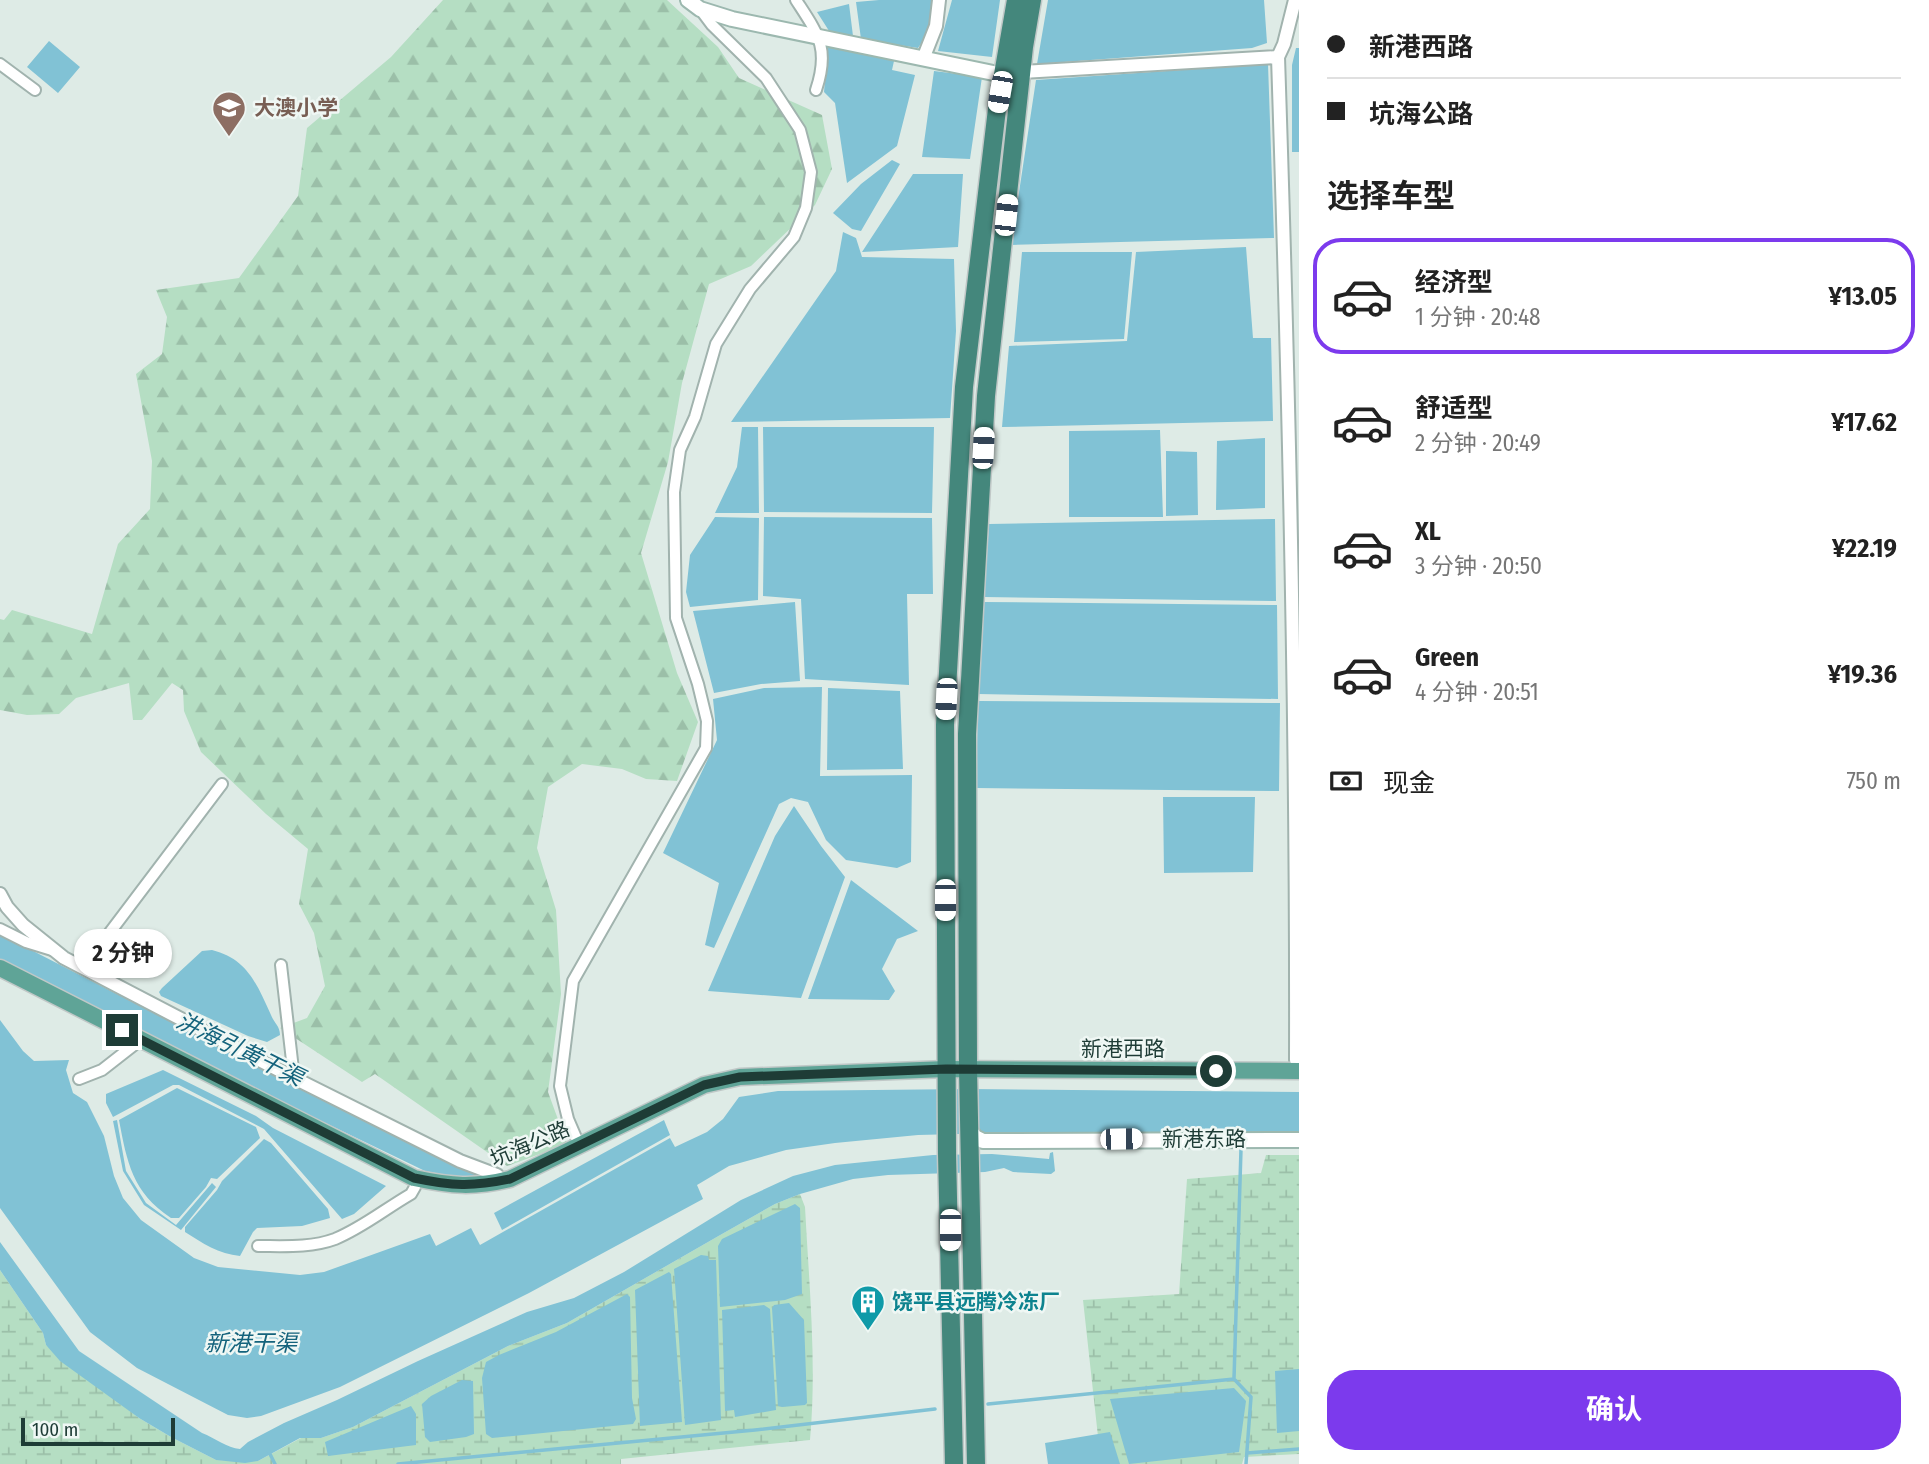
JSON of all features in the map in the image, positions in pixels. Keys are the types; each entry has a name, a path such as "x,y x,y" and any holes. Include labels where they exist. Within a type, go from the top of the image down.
{"highway":[{"path":"976,1464 970,1175 974,1141 969,1075 967,734 986,396 1022,72 1016,46 1016,0"},
{"path":"954,1464 947,1175 945,725 964,387 997,109 1003,75 1032,0"},
{"path":"997,109 1017,112"},
{"path":"953,1429 975,1427"}],"main road":[{"path":"694,5 732,19 1003,75"},
{"name":"坑海公路","path":"0,968 414,1178 447,1185 479,1186 510,1179 704,1085 740,1077 946,1078"},
{"name":"新港西路","path":"946,1078 969,1075 1297,1066"},
{"name":"新港东路","path":"974,1141 1299,1140"}],"street":[{"path":"796,0 820,37 823,52 822,72 816,90"},
{"path":"923,59 936,26 939,0"},
{"path":"1296,0 1278,57 1293,596 1297,1066"},
{"path":"577,1140 568,1119 560,1086 573,981 706,748 708,720 676,618 674,492 680,450 695,417 716,344 750,289 794,237 806,208 811,172 800,130 766,78 694,5"},
{"path":"1022,72 1278,57"},
{"path":"0,64 35,90"},
{"path":"83,968 222,784"},
{"path":"0,894 7,907 23,925 52,950 83,968 294,1078 460,1161 497,1175"},
{"path":"0,929 26,942 52,950"},
{"path":"281,965 294,1078"},
{"path":"79,1079 102,1070 134,1045"},
{"path":"258,1246 294,1246 332,1240 363,1226 411,1194 415,1187"}],"green space":[{"path":"443,0 667,0 718,47 739,78 822,115 832,169 815,205 751,266 709,284 682,383 668,462 641,553 677,673 698,722 677,781 646,779 622,769 582,764 548,787 537,848 556,910 561,994 548,1092 567,1144 507,1166 375,1074 362,1082 280,1028 307,1018 325,986 314,933 299,904 308,849 266,814 201,752 184,711 183,690 172,683 142,720 133,720 129,683 76,698 59,714 27,715 0,710 0,619 4,620 12,610 92,634 118,544 150,509 152,461 136,374 162,354 167,317 156,290 239,278 298,196 307,128 391,57"},
{"path":"1266,1155 1299,1155 1299,1454 1244,1457 1242,1464 1101,1464 1083,1300 1179,1294 1187,1179 1261,1173"},
{"path":"800,1194 805,1207 812,1324 810,1440 621,1459 621,1464 0,1464 0,1270 43,1333 46,1345 139,1418 216,1460 258,1461 301,1438 321,1438 353,1427 508,1346 567,1323 775,1204"}],"water":[{"path":"933,0 931,29 918,48 861,39 856,2"},
{"path":"952,0 1000,0 992,57 938,51"},
{"path":"1048,0 1264,0 1267,43 1252,48 1037,64"},
{"path":"849,4 853,36 831,34 817,12"},
{"path":"49,41 80,67 58,93 27,67"},
{"path":"828,46 894,61 892,70 915,75 897,146 847,183 835,103 824,92"},
{"path":"1296,48 1299,48 1299,152 1292,152 1292,65"},
{"path":"1268,64 1274,238 1011,245 1036,80"},
{"path":"934,71 982,77 970,159 922,157"},
{"path":"892,160 900,164 861,231 852,229 833,213 861,184"},
{"path":"913,174 963,174 958,247 862,252"},
{"path":"843,232 856,238 862,257 954,259 956,331 950,418 731,422 836,271"},
{"path":"1246,247 1253,338 1271,338 1273,421 1002,427 1009,346 1127,341 1136,252"},
{"path":"1022,252 1132,252 1124,339 1014,342"},
{"path":"742,427 758,427 759,513 715,513 737,467"},
{"path":"763,427 934,427 932,513 764,512"},
{"path":"1160,430 1163,517 1069,517 1069,431"},
{"path":"1265,438 1265,508 1216,510 1217,441"},
{"path":"1166,451 1197,452 1198,515 1166,516"},
{"path":"715,517 759,518 758,600 690,607 686,592 690,555"},
{"path":"764,517 932,518 933,594 907,594 909,685 805,679 801,599 763,596"},
{"path":"1275,519 1276,601 984,597 989,524"},
{"path":"795,602 800,681 761,684 714,693 693,611"},
{"path":"983,602 1277,605 1278,699 978,694"},
{"path":"822,687 820,776 912,775 911,862 897,868 846,860 826,840 808,802 791,798 779,804 714,948 705,945 719,883 663,853 717,740 713,699 764,688"},
{"path":"828,688 900,691 903,769 827,770"},
{"path":"978,701 1280,703 1279,791 976,788"},
{"path":"1163,797 1255,797 1253,872 1164,873"},
{"path":"794,806 845,877 801,998 708,991 775,836"},
{"path":"851,880 918,931 897,939 882,969 895,991 889,1000 808,999"},
{"path":"0,934 376,1127 485,1177 457,1177 425,1171 224,1074 0,961"},
{"path":"212,950 234,960 250,975 280,1035 267,1042 248,1036 161,996 159,992 162,988 202,951"},
{"name":"新港干渠","path":"0,1020 34,1061 69,1060 66,1070 73,1093 87,1102 104,1136 114,1176 123,1198 141,1220 194,1258 218,1267 300,1275 324,1272 430,1234 436,1246 471,1228 480,1245 670,1138 675,1147 707,1132 723,1119 739,1097 778,1091 969,1089 1299,1092 1299,1132 918,1135 786,1150 729,1166 697,1185 703,1199 529,1293 340,1387 261,1416 247,1418 228,1415 137,1368 90,1332 0,1208"},
{"path":"163,1070 256,1116 273,1128 386,1186 354,1214 342,1219 264,1129 179,1085 173,1085 113,1117 106,1103 106,1094"},
{"path":"177,1088 256,1127 260,1138 217,1179 211,1178 179,1218 171,1218 148,1198 133,1175 119,1120"},
{"path":"117,1120 126,1171 146,1203 176,1225 212,1183 216,1187 181,1230 144,1205 123,1171 113,1121"},
{"path":"664,1120 670,1135 502,1230 494,1213"},
{"path":"264,1139 271,1143 328,1209 330,1218 302,1226 257,1228 240,1256 204,1244 185,1232 185,1227 222,1181"},
{"path":"1053,1152 1055,1171 1051,1174 1013,1172 1004,1168 985,1172 888,1175 853,1179 800,1194 775,1204 567,1323 508,1346 353,1427 321,1438 300,1438 258,1461 245,1463 216,1460 171,1437 139,1418 60,1361 46,1345 43,1333 0,1270 0,1242 79,1351 202,1433 240,1449 284,1423 418,1361 527,1312 574,1298 624,1272 741,1200 793,1176 835,1165 933,1155 992,1154 1049,1159 1050,1153"},
{"path":"795,1204 800,1208 802,1294 785,1300 720,1307 718,1246 722,1239"},
{"path":"701,1255 708,1256 709,1260 716,1260 721,1420 685,1425 674,1269"},
{"path":"669,1272 682,1422 640,1426 635,1290"},
{"path":"627,1294 630,1297 632,1398 636,1419 633,1424 492,1438 486,1434 482,1378 486,1362 556,1332"},
{"path":"789,1303 804,1320 807,1403 782,1407 778,1406 772,1308 774,1305"},
{"path":"764,1305 770,1309 776,1410 735,1417 734,1410 725,1411 722,1310"},
{"path":"1299,1369 1299,1431 1277,1433 1275,1371"},
{"path":"462,1380 473,1381 474,1434 430,1442 425,1437 422,1404 431,1396"},
{"path":"1234,1388 1246,1401 1239,1452 1129,1464 1110,1399"},
{"path":"411,1406 416,1414 416,1445 328,1456 325,1442"},
{"path":"1110,1432 1120,1464 1048,1464 1045,1443"}],"waterway":[{"path":"988,1404 1234,1379 1241,1149"},
{"path":"1234,1379 1251,1397 1246,1464"},
{"path":"398,1464 755,1430 935,1409"},
{"path":"1247,1453 1299,1449"},
{"path":"268,1450 275,1464"}],"place":[{"name":"大澳小学","path":"229,138"},
{"name":"饶平县远腾冷冻厂","path":"868,1332"}],"route":[{"path":"122,1030 414,1178 447,1185 479,1186 510,1179 704,1085 740,1077 946,1069 1216,1071"}],"water label":[{"name":"汫海引黄干渠","path":"240,1049"}]}
